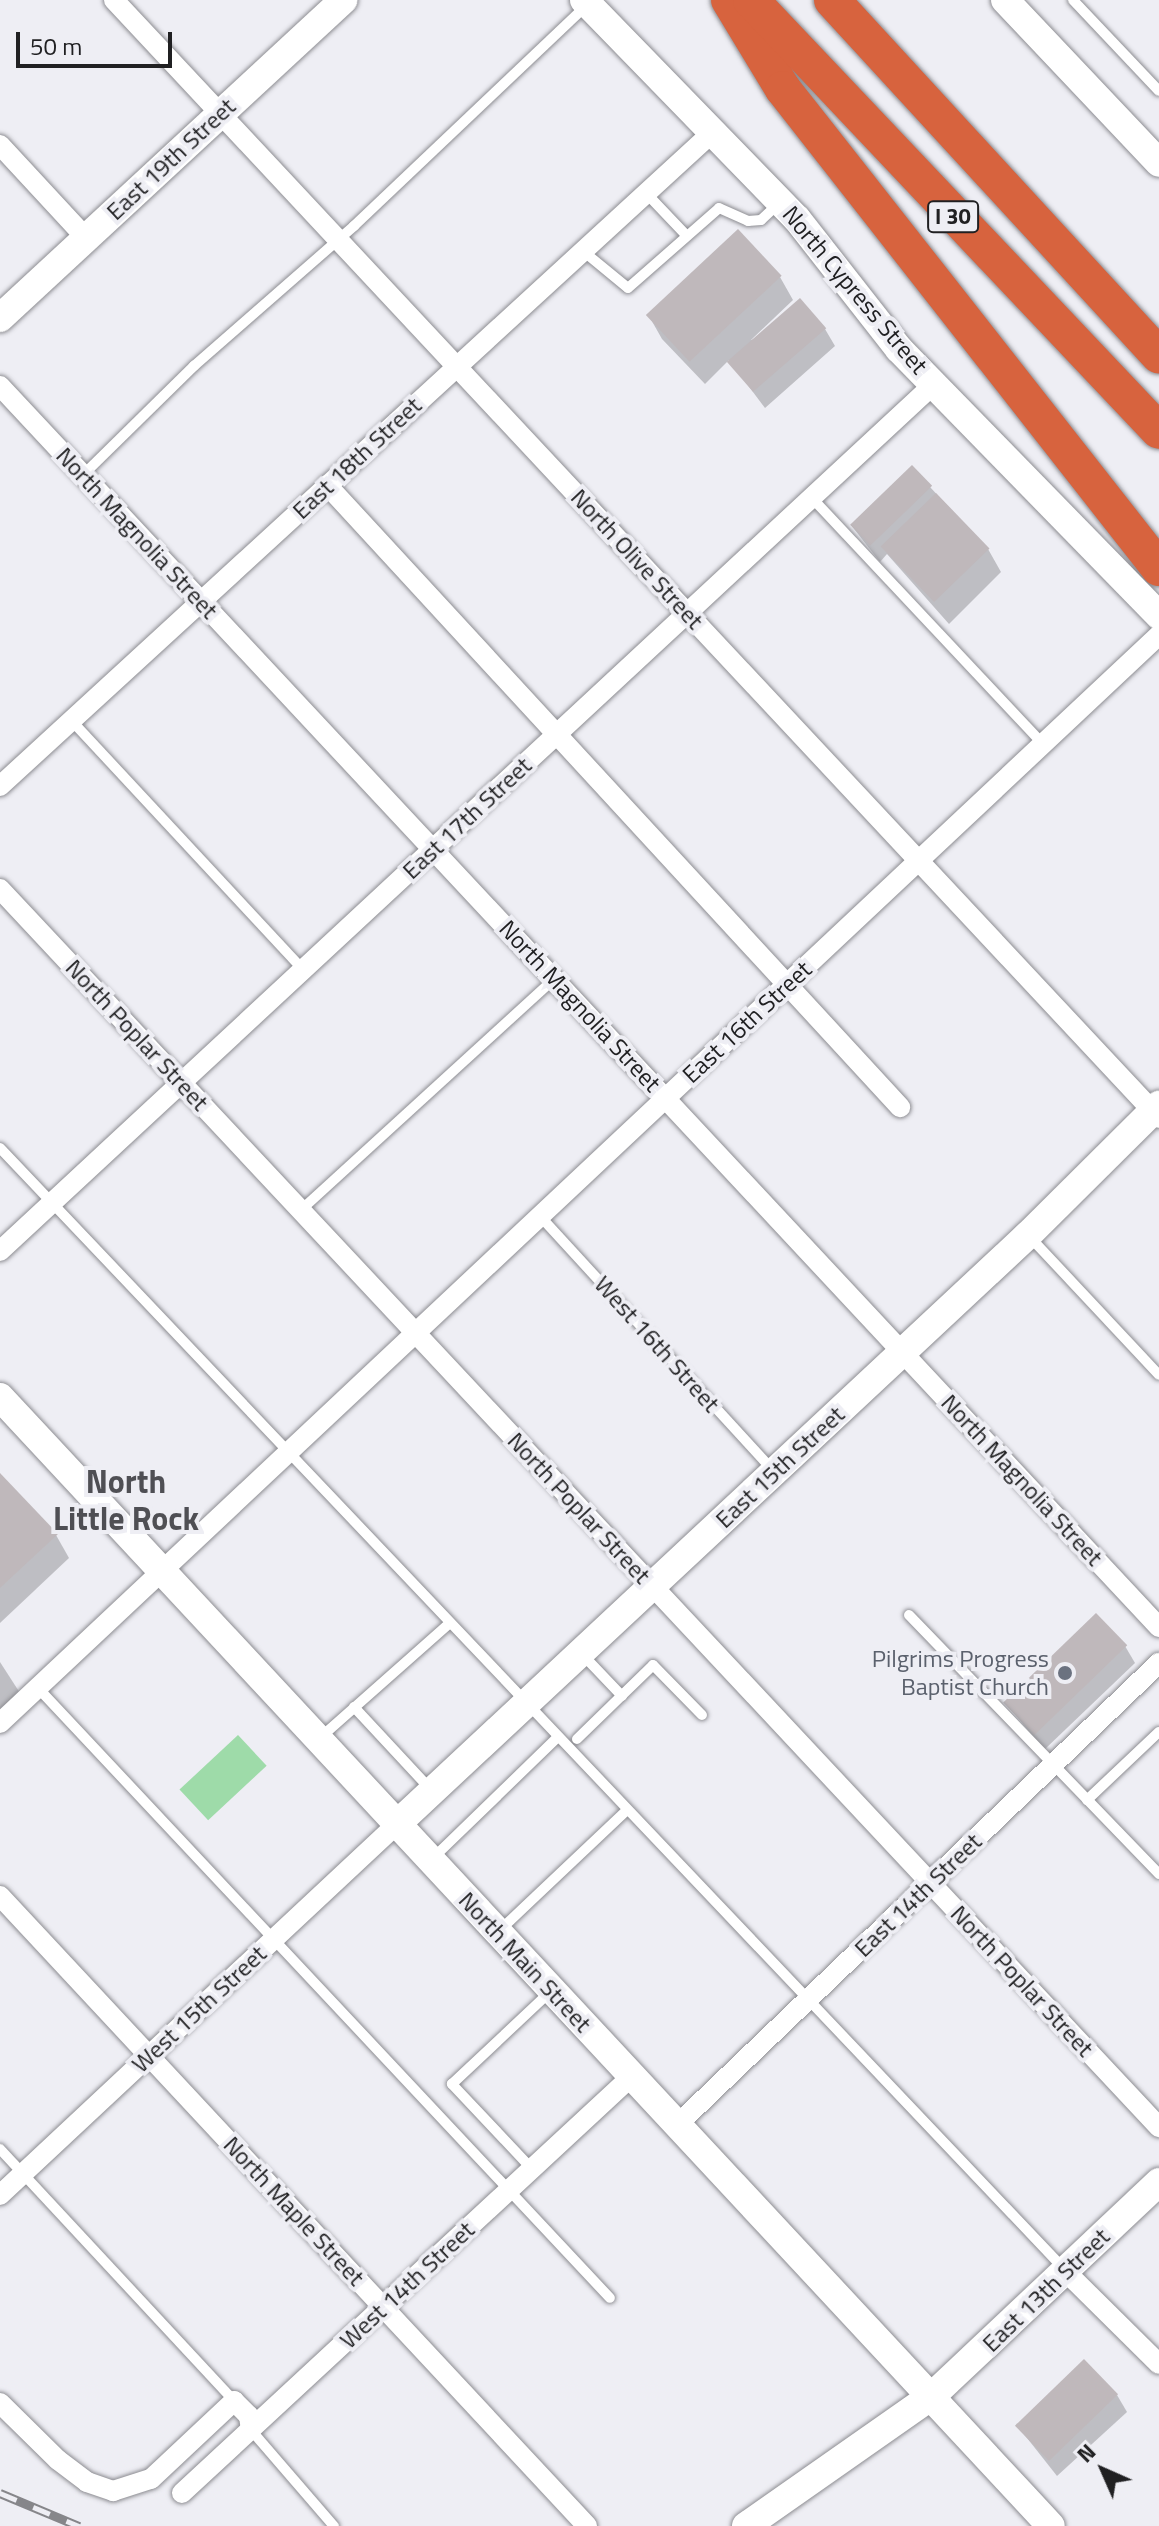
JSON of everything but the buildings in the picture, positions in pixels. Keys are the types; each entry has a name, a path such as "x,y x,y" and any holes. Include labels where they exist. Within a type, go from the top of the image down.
{"highway":[{"path":"729,0 792,101 1159,568"},
{"name":"I 30","path":"751,0 1159,431"},
{"name":"I 30","path":"832,0 1159,355"}],"main road":[{"name":"East 19th Street","path":"0,318 343,0"},
{"path":"1005,0 1156,155"},
{"name":"North Cypress Street","path":"586,2 781,201 899,349 1159,615"},
{"name":"East 15th Street","path":"397,1824 1157,1111"},
{"name":"North Main Street","path":"0,1397 159,1574 397,1824 1051,2526"},
{"name":"East 13th Street","path":"746,2526 932,2396 1159,2182"}],"street":[{"name":"North Olive Street","path":"114,0 919,861 1157,1111"},
{"name":"East 18th Street","path":"0,786 714,131"},
{"path":"0,145 86,238"},
{"name":"East 17th Street","path":"0,1251 934,384"},
{"name":"North Magnolia Street","path":"0,386 1159,1627"},
{"path":"327,485 900,1107"},
{"name":"East 16th Street","path":"159,1574 1159,635"},
{"name":"North Poplar Street","path":"0,889 1159,2127"},
{"path":"0,1723 159,1574"},
{"name":"East 14th Street","path":"677,2125 1159,1663"},
{"name":"West 15th Street","path":"0,2195 397,1824"},
{"name":"North Maple Street","path":"0,1896 587,2526"},
{"name":"West 14th Street","path":"182,2493 631,2077"},
{"path":"1065,2271 1159,2364"},
{"path":"0,2403 58,2460 87,2482 113,2491 151,2479 234,2401 249,2416 251,2430"},
{"path":"195,2437 226,2453"}],"lane":[{"path":"1073,0 1159,91"},
{"path":"83,475 194,366 337,238 586,2"},
{"path":"646,193 687,236"},
{"path":"583,251 628,288 719,208 748,221 761,220 781,201"},
{"path":"812,498 1043,744"},
{"path":"71,720 303,970"},
{"path":"301,1210 554,979"},
{"path":"0,1148 1065,2271"},
{"name":"West 16th Street","path":"540,1216 775,1472"},
{"path":"1028,1235 1159,1375"},
{"path":"909,1615 1159,1874"},
{"path":"317,1741 450,1623"},
{"path":"581,1653 622,1696"},
{"path":"577,1739 653,1665 702,1715"},
{"path":"38,1688 610,2298"},
{"path":"354,1707 433,1791"},
{"path":"1087,1800 1159,1732"},
{"path":"430,1860 558,1737"},
{"path":"497,1932 627,1810"},
{"path":"532,2169 452,2084 551,1990"},
{"path":"0,2149 234,2401"},
{"path":"251,2430 334,2526"}],"green space":[{"path":"238,1735 267,1766 208,1820 179,1790"}],"railway":[{"path":"0,2493 79,2526"}],"place":[{"name":"Pilgrims Progress Baptist Church","path":"1065,1673"}],"district":[{"name":"North Little Rock","path":"126,1500"}]}
